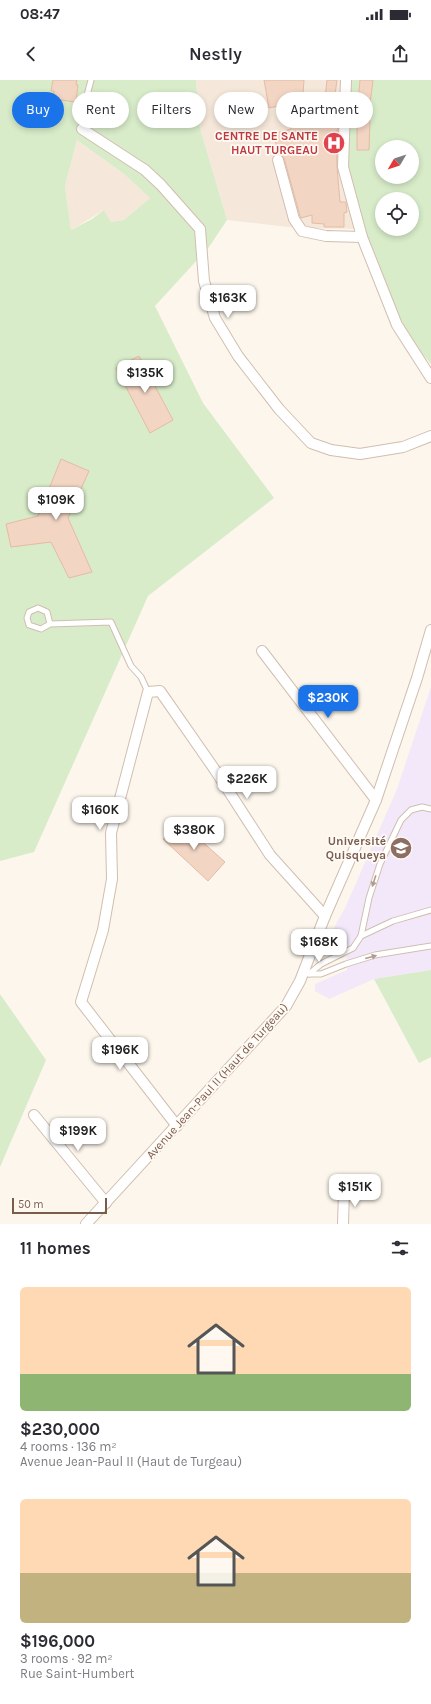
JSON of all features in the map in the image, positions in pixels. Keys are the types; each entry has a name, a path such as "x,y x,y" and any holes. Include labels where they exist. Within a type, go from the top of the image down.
{"street":[{"path":"346,80 343,167 362,237 397,326 431,378"},
{"path":"82,129 145,170 161,185 200,229 204,281 215,318 238,356 279,410 311,443 331,450 360,454 403,447 431,436"},
{"path":"278,160 294,219 302,231 326,236 362,237"},
{"name":"Avenue Jean-Paul II (Haut de Turgeau)","path":"86,1224 286,1006 300,981 325,916 376,800 417,678 431,630"},
{"path":"262,651 376,800"},
{"path":"177,1126 81,1002 103,930 112,879 111,833 148,692 160,691 215,770 270,855 325,916"},
{"path":"34,1115 106,1203"},
{"path":"343,1224 344,1191"}],"lane":[{"path":"82,129 86,100 91,80"},
{"path":"50,624 47,612 38,608 29,612 27,618 29,625 41,629 50,624 111,622 131,666 141,677 148,692"},
{"path":"300,981 321,964 353,948 361,936 369,898 380,864 401,820 411,810 422,807 431,809"},
{"path":"361,936 393,922 431,910"},
{"path":"309,974 321,974 346,964 375,956 431,946"}],"shaded area":[{"path":"196,80 350,80 351,92 276,92 276,128 353,128 358,229 297,228 227,220 200,128 206,128 206,92 197,92"},
{"path":"77,140 124,174 150,198 124,220 111,222 104,210 71,230 65,186"},
{"name":"Université Quisqueya","path":"431,687 431,970 374,979 329,999 315,991 315,984 347,970 346,946 327,941 346,906 397,789"}],"green space":[{"path":"0,80 196,80 197,92 137,92 137,128 200,128 227,220 209,247 155,306 203,403 274,498 148,596 34,852 0,861","holes":["77,140 124,174 150,198 124,220 111,222 104,210 92,219 71,230 65,186"]},
{"path":"350,80 431,80 431,364 412,342 358,229 344,150 346,128 373,128 373,92 349,92"},
{"path":"431,970 431,1057 419,1063 374,979"},
{"path":"0,994 46,1060 0,1167"}],"building":[{"path":"53,80 77,80 77,92 72,92 72,101 64,100 64,92 51,91"},
{"path":"264,80 304,80 303,92 276,92 276,106 269,108 268,92 266,92"},
{"path":"327,80 337,80 335,92 326,92"},
{"path":"360,80 373,80 372,92 359,92"},
{"path":"338,128 338,131 336,131 337,167 340,202 346,202 347,212 344,213 344,227 324,227 324,224 312,223 312,215 301,218 284,158 279,154 273,134 291,129"},
{"path":"357,128 370,128 369,150 357,150"},
{"path":"139,356 173,420 150,433 116,368"},
{"path":"61,459 89,471 68,518 92,572 69,578 51,542 11,547 6,524 38,516"},
{"path":"180,822 225,862 208,881 163,839"}],"place":[{"name":"CENTRE DE SANTE HAUT TURGEAU","path":"334,143"},
{"name":"Université Quisqueya","path":"401,848"}]}
